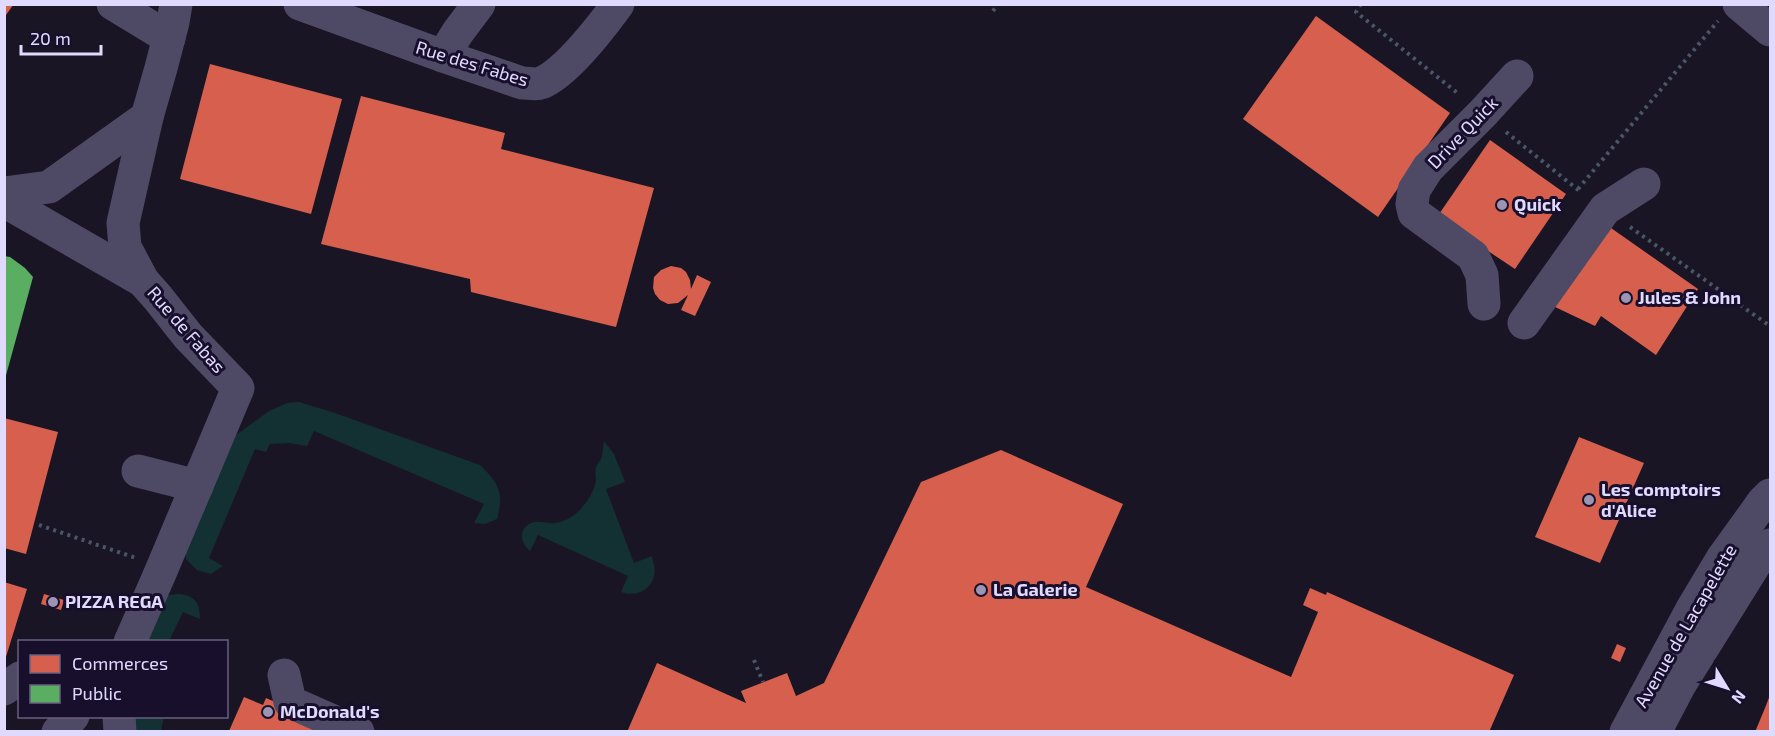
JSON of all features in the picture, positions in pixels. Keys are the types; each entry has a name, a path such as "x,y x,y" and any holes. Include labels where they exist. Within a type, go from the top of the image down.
{"street":[{"path":"113,4 169,38"},
{"name":"Rue de Fabas","path":"131,640 238,388 202,352 143,281 125,247 123,223 176,4"},
{"name":"Rue des Fabes","path":"300,4 522,83 540,84 561,69 596,33 618,4"},
{"path":"443,56 479,4"},
{"path":"1732,9 1770,30"},
{"name":"Drive Quick","path":"1484,304 1482,275 1473,256 1414,213 1412,204 1414,189 1428,168 1517,76"},
{"path":"4,193 49,187 147,117"},
{"path":"1524,323 1605,209 1644,184"},
{"path":"4,201 143,281"},
{"path":"138,471 197,486"},
{"name":"Avenue de Lacapelette","path":"1626,732 1684,623 1722,559 1770,495"},
{"path":"1722,559 1756,542 1770,526"},
{"name":"Avenue de Lacapelette","path":"1655,732 1679,686 1765,560"},
{"path":"284,675 290,702 358,732"},
{"path":"4,689 18,679"},
{"path":"58,732 72,718"}],"path":[{"path":"993,11 998,4"},
{"path":"1578,189 1732,9"},
{"path":"1605,209 1770,326"},
{"path":"39,525 145,562"},
{"path":"754,660 763,682"}],"green space":[{"path":"299,402 480,465 496,483 500,495 497,519 485,524 474,523 484,504 314,431 307,446 289,443 270,444 266,452 255,449 209,558 223,566 211,574 197,570 186,559 186,550 236,435 269,411 287,403"},
{"path":"604,441 614,454 625,482 606,489 634,563 652,556 655,573 649,586 641,592 631,594 621,592 628,576 538,535 530,551 524,545 522,538 523,530 529,524 563,521 582,508 594,488 596,467 602,457"},
{"path":"178,594 192,598 198,604 200,619 183,612 169,640 147,640 163,601 169,595"},
{"path":"128,718 164,718 161,731 129,731"}],"building: Commerces":[{"path":"4,5 13,5 4,18"},
{"path":"1316,16 1450,113 1378,217 1243,119"},
{"path":"210,64 342,99 311,214 180,179"},
{"path":"361,96 505,133 501,149 654,188 616,327 471,292 470,279 321,244"},
{"name":"Quick","path":"1490,140 1566,194 1515,269 1437,217"},
{"name":"Jules & John","path":"1611,228 1698,289 1656,355 1601,316 1595,326 1553,306"},
{"path":"671,266 681,268 686,272 691,289 697,275 711,282 695,316 681,310 688,295 678,303 668,304 655,294 654,277 661,270"},
{"path":"4,418 58,432 26,554 4,548"},
{"name":"Les comptoirs d'Alice","path":"1579,437 1644,463 1600,563 1535,537"},
{"name":"La Galerie","path":"1001,450 1123,504 1086,587 1291,677 1318,612 1303,605 1310,588 1326,595 1327,592 1514,675 1489,732 627,732 657,663 746,703 741,691 787,673 796,696 824,683 921,482"},
{"path":"4,582 27,589 5,660 4,660"},
{"name":"PIZZA REGA","path":"44,594 64,600 61,610 41,604"},
{"path":"1617,644 1626,648 1620,662 1611,658"},
{"path":"1770,695 1770,732 1755,732 1765,708"},
{"name":"McDonald's","path":"244,697 263,705 266,698 342,732 231,732 229,731"}],"building: Public":[{"path":"4,256 10,257 33,277 5,379"}],"place":[{"name":"Quick","path":"1502,205"},
{"name":"Jules & John","path":"1626,298"},
{"name":"Les comptoirs d'Alice","path":"1589,500"},
{"name":"La Galerie","path":"981,590"},
{"name":"PIZZA REGA","path":"53,602"},
{"name":"McDonald's","path":"268,712"}]}
